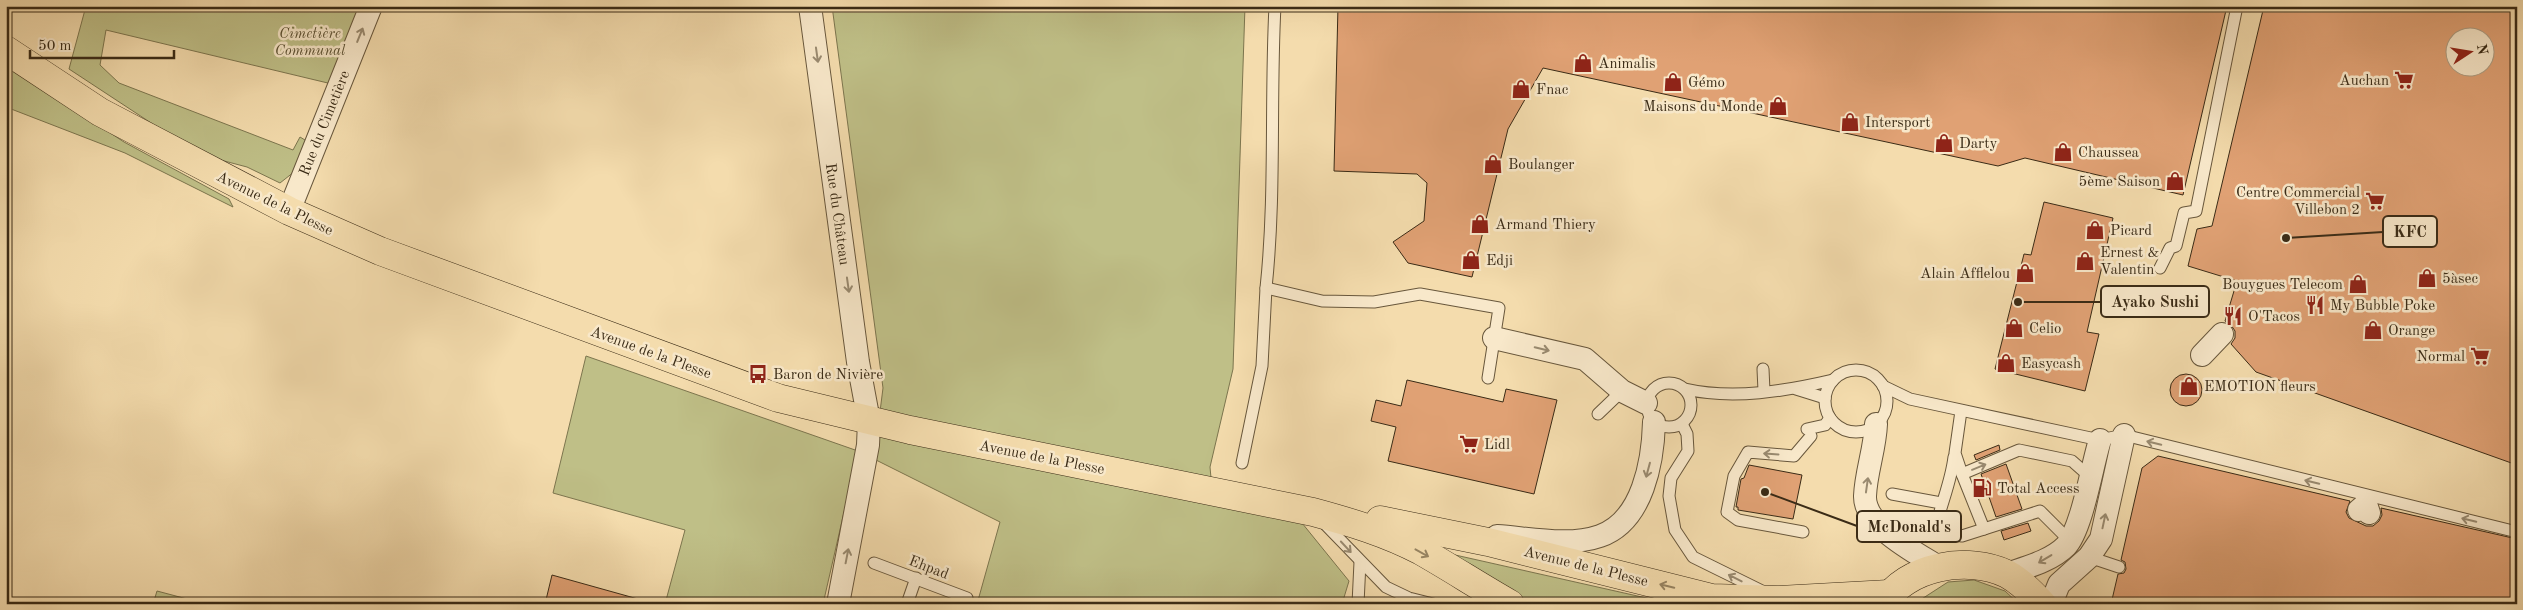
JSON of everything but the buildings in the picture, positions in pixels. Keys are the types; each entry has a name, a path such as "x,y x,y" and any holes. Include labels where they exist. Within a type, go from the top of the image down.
{"main road":[{"name":"Avenue de la Plesse","path":"6,50 100,112 289,211 380,251 622,342 778,398 869,421 1345,520 1384,534 1421,552 1510,604"},
{"name":"Avenue de la Plesse","path":"1345,520 1388,520 1431,532 1488,542 1712,598 1779,600 1886,599 1905,582 1940,568 1957,565 1979,566 2007,574 2031,592 2042,604"}],"street":[{"name":"Rue du Cimetière","path":"289,211 371,6"},
{"name":"Rue du Château","path":"810,6 858,362 869,421 868,448 841,603"},
{"path":"2202,355 2222,334"},
{"path":"1431,532 1570,540 1601,536 1625,519 1640,496 1650,468 1650,412 1585,359 1494,338"},
{"path":"1881,415 1865,498 1870,514 1883,530 1940,568"},
{"path":"2051,604 2059,584 2089,557 2101,539 2124,436"},
{"path":"2007,574 2041,562 2066,546 2077,525 2100,440"}],"lane":[{"path":"1242,463 1262,366 1266,288 1272,237 1275,6"},
{"path":"2160,268 2170,248 2176,246 2184,213 2196,211 2237,6"},
{"path":"1266,288 1322,301 1374,302 1420,294 1499,308 1488,378"},
{"path":"1763,369 1764,391"},
{"path":"1708,394 1690,410 1682,424 1667,428 1650,412 1652,390 1664,383 1679,385 1685,389 1708,394 1795,389 1833,380 1841,374 1860,370 1877,378 1883,386 1910,399 2100,440 2124,436 2517,532"},
{"path":"1833,380 1825,398 1830,418 1846,430 1867,430 1881,415 1910,399"},
{"path":"1881,415 1883,386"},
{"path":"1685,389 1689,396 1690,410"},
{"path":"1795,389 1825,398"},
{"path":"1598,414 1622,391"},
{"path":"1961,411 1951,478 1941,503 1935,531 1962,536 2040,511 2069,540"},
{"path":"1803,532 1738,520 1727,512 1734,476 1748,452 1794,456 1809,432 1825,425 1830,418"},
{"path":"1682,424 1688,434 1688,451 1671,478 1669,496 1675,530 1693,557 1779,600"},
{"path":"1962,474 2020,450 2072,462 2089,476"},
{"path":"1954,453 1984,529"},
{"path":"1892,494 1941,503"},
{"path":"1313,512 1360,562 1403,601 1433,604"},
{"path":"2089,557 2119,567"},
{"path":"1358,604 1360,562"},
{"name":"Ehpad","path":"874,563 967,598 964,604"},
{"path":"907,604 916,578"}],"green space":[{"name":"Cimetière Communal","path":"86,6 362,6 332,84 106,30 100,65 119,83 293,150 300,137 310,143 299,168 280,183 247,167 213,158 177,140 69,69"},
{"path":"832,6 1245,6 1233,369 1210,467 1213,500 1302,523 1349,581 1342,604 977,604 1000,522 874,459 883,388"},
{"path":"6,64 124,142 229,199 233,207 125,153 6,107"},
{"path":"586,356 858,451 823,604 665,604 685,530 553,493"},
{"path":"1433,550 1673,604 1531,604 1481,580"},
{"path":"1974,580 2005,591 2019,604 1914,604 1948,582"},
{"path":"157,591 206,604 153,604"}],"place":[{"name":"Animalis","path":"1583,63"},
{"name":"Auchan","path":"2404,80"},
{"name":"Gémo","path":"1673,82"},
{"name":"Fnac","path":"1521,89"},
{"name":"Maisons du Monde","path":"1778,106"},
{"name":"Intersport","path":"1850,122"},
{"name":"Darty","path":"1944,143"},
{"name":"Chaussea","path":"2063,152"},
{"name":"Boulanger","path":"1493,164"},
{"name":"5ème Saison","path":"2175,181"},
{"name":"Centre Commercial Villebon 2","path":"2375,201"},
{"name":"Armand Thiery","path":"1480,224"},
{"name":"Picard","path":"2095,230"},
{"name":"KFC","path":"2286,238"},
{"name":"Edji","path":"1471,260"},
{"name":"Ernest & Valentin","path":"2085,261"},
{"name":"Alain Afflelou","path":"2025,273"},
{"name":"5àsec","path":"2427,278"},
{"name":"Bouygues Telecom","path":"2358,284"},
{"name":"Ayako Sushi","path":"2018,302"},
{"name":"My Bubble Poke","path":"2315,305"},
{"name":"O'Tacos","path":"2233,316"},
{"name":"Celio","path":"2014,328"},
{"name":"Orange","path":"2373,330"},
{"name":"Normal","path":"2480,356"},
{"name":"Easycash","path":"2006,363"},
{"name":"Baron de Nivière","path":"758,374"},
{"name":"EMOTION fleurs","path":"2189,386"},
{"name":"Lidl","path":"1469,444"},
{"name":"Total Access","path":"1982,488"},
{"name":"McDonald's","path":"1765,492"}]}
